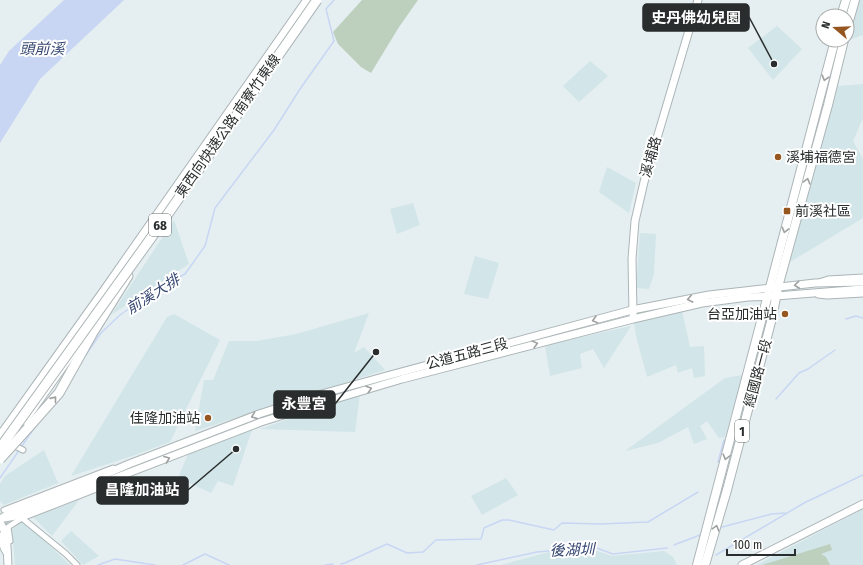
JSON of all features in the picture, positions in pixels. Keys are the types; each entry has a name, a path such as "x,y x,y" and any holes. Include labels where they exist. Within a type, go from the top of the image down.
{"highway":[{"name":"東西向快速公路 南寮竹東線","path":"0,437 161,211 308,0"},
{"name":"東西向快速公路 南寮竹東線","path":"1,455 317,0"},
{"path":"1,455 59,393 111,304 127,272"}],"main road":[{"name":"經國路一段","path":"697,565 833,48"},
{"name":"經國路一段","path":"705,565 729,483 772,318 778,286 842,48"}],"street":[{"path":"1,455 77,350 82,342 84,328 144,252 321,0"},
{"name":"溪埔路","path":"633,318 632,259 635,221 644,182 698,0"},
{"path":"127,272 135,257 144,252"},
{"name":"公道五路三段","path":"815,283 828,279 863,277"},
{"name":"公道五路三段","path":"0,520 15,510 71,489 129,464 259,414 325,393 632,310 709,295 778,286 815,283 863,282"},
{"name":"公道五路三段","path":"0,520 16,516 261,422 339,397 425,373 633,318 702,303 748,297 813,294 828,291 863,289"},
{"name":"公道五路三段","path":"813,294 827,296 863,294"},
{"path":"1,455 15,446 19,432"},
{"path":"208,434 211,442"},
{"path":"15,446 23,450"},
{"name":"公道五路三段","path":"4,510 108,469 129,464"},
{"name":"公道五路三段","path":"8,556 10,542 8,527 22,518 112,483 130,473"},
{"path":"742,565 863,504"},
{"path":"22,518 76,565"},
{"path":"0,520 4,528 8,565"},
{"path":"0,535 3,548 8,556"}],"shaded area":[{"path":"859,0 863,0 863,35 855,38 855,16"},
{"path":"777,26 802,49 773,80 748,48"},
{"path":"590,61 608,76 579,102 563,86"},
{"path":"863,84 863,118 853,141 863,159 863,218 790,262 837,86"},
{"path":"607,167 636,183 629,213 599,192"},
{"path":"413,203 420,225 397,234 390,209"},
{"path":"174,220 189,264 111,315"},
{"path":"640,233 656,234 654,274 649,289 636,288"},
{"path":"475,256 499,263 488,299 464,294"},
{"path":"682,311 690,347 704,346 705,376 694,378 692,368 678,373 676,365 647,377 636,336 634,322"},
{"path":"369,313 354,353 364,347 385,370 195,431 204,380 213,380 229,341 257,341 296,334"},
{"path":"174,314 220,340 170,442 71,476 167,317"},
{"path":"631,326 604,368 593,349 580,354 582,368 550,376 545,345"},
{"path":"743,375 725,437 719,438 707,421 700,426 707,439 694,444 688,427 658,443 625,451 725,378"},
{"path":"360,394 355,432 260,429"},
{"path":"252,430 233,486 218,481 211,493 178,478 188,454"},
{"path":"44,450 58,483 4,505 0,501 0,484 5,476"},
{"path":"506,478 518,495 482,515 471,496"},
{"path":"79,500 52,536 33,517"},
{"path":"863,509 863,565 757,565"},
{"path":"23,520 70,565 15,565 12,530"},
{"path":"71,531 99,556 83,565 61,541"},
{"path":"589,548 612,556 664,551 673,557 677,565 501,565 549,552"}],"green space":[{"path":"362,0 418,0 399,27 371,73 361,67 338,44 333,32"},
{"path":"830,544 832,550 821,554 826,557 830,565 762,565"}],"water":[{"name":"頭前溪","path":"64,0 124,0 40,79 0,143 0,65 9,51"}],"waterway":[{"name":"前溪大排","path":"85,356 101,333 120,315 157,289 185,274 205,246 215,208 274,130 300,89 334,41 326,9 334,0"},
{"path":"846,319 856,316 863,318"},
{"path":"776,399 799,373 808,369 835,350"},
{"name":"前溪大排","path":"0,478 37,424"},
{"path":"718,462 724,440"},
{"name":"後湖圳","path":"716,555 804,503 863,475"},
{"path":"341,564 387,544 407,553 423,552 436,540 481,539 484,528 502,520 509,520 554,530 562,523 600,524 648,522 698,492"},
{"name":"後湖圳","path":"722,527 772,514 785,513"},
{"name":"後湖圳","path":"674,545 700,535"},
{"name":"後湖圳","path":"477,565 537,552 594,547 613,554 667,548"},
{"path":"183,565 205,554 229,565"},
{"path":"98,565 115,559 155,565"},
{"path":"325,565 333,564"}],"tunnel":[{"path":"0,517 8,527"}],"place":[{"name":"史丹佛幼兒園","path":"774,64"},
{"name":"溪埔福德宮","path":"778,157"},
{"name":"前溪社區","path":"787,211"},
{"name":"台亞加油站","path":"785,314"},
{"name":"永豐宮","path":"376,352"},
{"name":"佳隆加油站","path":"208,418"},
{"name":"昌隆加油站","path":"236,449"}]}
